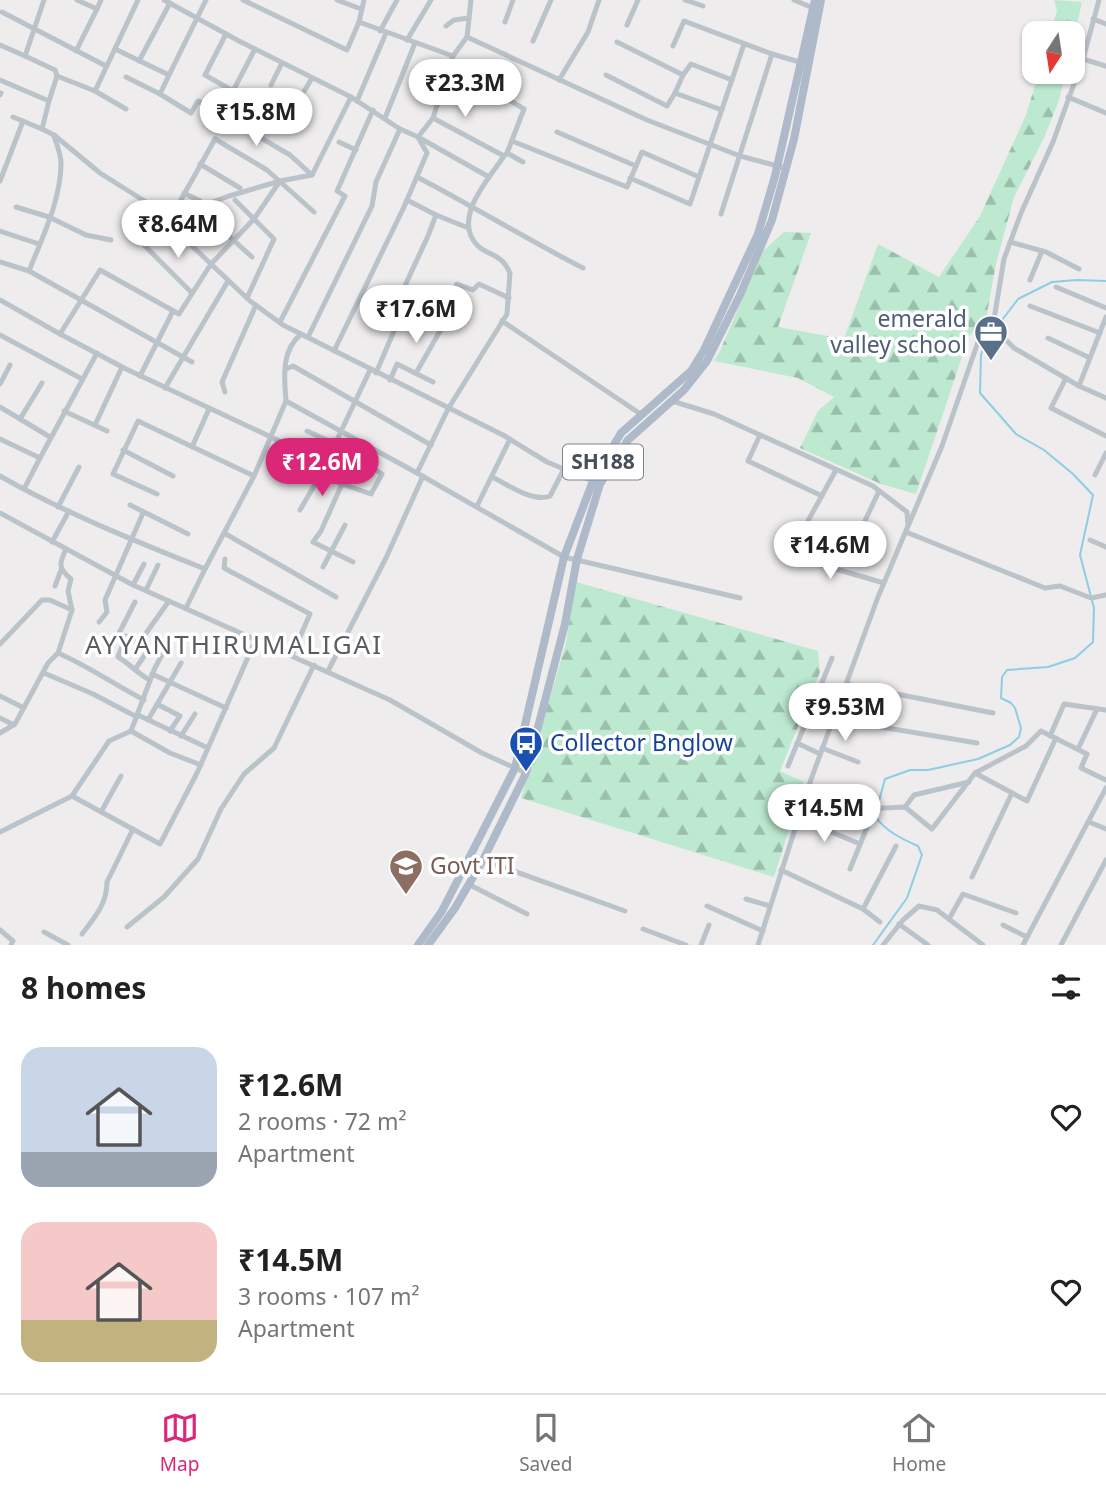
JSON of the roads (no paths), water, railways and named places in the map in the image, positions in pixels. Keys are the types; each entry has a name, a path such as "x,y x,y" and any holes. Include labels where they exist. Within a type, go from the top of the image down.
{"main road":[{"name":"SH188","path":"428,945 483,860 526,773 565,624 596,483 628,440 672,401 708,360 772,220 816,6 821,0"},
{"name":"SH188","path":"418,945 442,911 515,768 564,557 596,483 621,433 691,371 704,350 758,234 781,167"}],"street":[{"path":"25,56 44,0"},
{"path":"77,0 97,9"},
{"path":"76,51 101,0"},
{"path":"95,91 138,0"},
{"path":"164,0 354,99 400,129 489,177"},
{"path":"160,94 206,0"},
{"path":"243,0 346,50 359,22 364,0"},
{"path":"337,0 361,9"},
{"path":"172,217 229,195 312,174 354,99 397,0"},
{"path":"407,40 431,0"},
{"path":"418,137 433,118 453,55 467,37 471,0"},
{"path":"505,22 513,0"},
{"path":"533,40 551,0"},
{"path":"559,80 589,32 599,0"},
{"path":"627,25 638,0"},
{"path":"685,0 703,6"},
{"path":"794,0 816,6"},
{"path":"1085,50 1098,2 1106,9"},
{"path":"139,61 170,3"},
{"path":"1,12 106,66"},
{"path":"446,26 454,20 469,18"},
{"path":"1093,19 1106,24"},
{"path":"673,46 684,21 772,54 805,63"},
{"path":"359,22 453,55"},
{"path":"226,34 205,75 233,91 254,49"},
{"path":"467,37 647,120 740,156 781,167"},
{"path":"617,42 684,75"},
{"path":"385,118 415,43"},
{"path":"630,178 690,204 744,44"},
{"path":"0,45 55,70 57,76 42,129"},
{"path":"115,49 169,75"},
{"path":"721,214 772,54"},
{"path":"1085,59 1106,66"},
{"path":"271,85 282,63"},
{"path":"606,75 667,106 691,64 732,80"},
{"path":"328,671 386,558 430,445 448,409 507,314 510,273 501,260 475,243 466,227 476,195 505,155 524,109 469,76 449,68"},
{"path":"57,76 95,91 127,109"},
{"path":"126,77 191,113 198,101 290,155 312,174"},
{"path":"299,100 312,78"},
{"path":"0,80 49,100"},
{"path":"758,945 821,751 884,583 942,446 978,342 994,319 1004,259 1053,142 1073,84"},
{"path":"674,93 722,110"},
{"path":"1068,97 1106,113"},
{"path":"280,322 345,196 337,191 373,110"},
{"path":"13,117 54,135 100,173 146,202 228,281 280,322 510,439 547,462 596,483"},
{"path":"433,118 523,162"},
{"path":"0,181 23,121"},
{"path":"308,337 372,206 376,182 400,129"},
{"path":"557,132 636,166"},
{"path":"29,271 50,217 59,182 62,161 54,135"},
{"path":"334,351 427,153 418,137"},
{"path":"168,223 215,139 267,170 314,212"},
{"path":"512,141 627,187 642,152 699,177"},
{"path":"339,142 356,150"},
{"path":"200,164 240,188"},
{"path":"417,177 473,205 540,246 583,268"},
{"path":"60,334 100,270 179,314 211,264 254,219 280,181"},
{"path":"184,193 200,201"},
{"path":"235,200 274,239 247,298"},
{"path":"407,200 466,227"},
{"path":"16,207 50,217 86,235 111,240"},
{"path":"376,373 397,324 396,305 436,215"},
{"path":"207,216 253,257"},
{"path":"0,231 39,244"},
{"path":"1010,242 1042,251 1079,269"},
{"path":"144,245 192,293"},
{"path":"1030,280 1042,251"},
{"path":"0,262 29,271 192,362"},
{"path":"165,388 228,281"},
{"path":"443,311 457,284 473,290 480,284 509,298"},
{"path":"1056,287 1106,308"},
{"path":"0,300 122,367 303,452 298,462 342,484 371,494 382,474 335,444 307,431"},
{"path":"225,392 222,382 256,305"},
{"path":"1030,306 1100,334"},
{"path":"140,376 173,310"},
{"path":"1079,386 1106,317"},
{"path":"502,321 642,415"},
{"path":"990,324 1014,348 1079,386 1106,398"},
{"path":"415,373 440,331"},
{"path":"187,608 271,439 286,401 284,373 291,343 301,334"},
{"path":"0,335 82,379"},
{"path":"1048,338 1090,358"},
{"path":"24,489 97,354"},
{"path":"390,380 397,364 433,382"},
{"path":"0,384 10,365"},
{"path":"286,369 293,366 430,445"},
{"path":"95,425 122,367"},
{"path":"335,444 370,369"},
{"path":"1066,378 1051,408 1106,436"},
{"path":"20,419 42,383"},
{"path":"286,401 564,557 740,598"},
{"path":"672,401 713,414 879,491 907,512 907,529"},
{"path":"0,407 50,437"},
{"path":"192,447 209,409"},
{"path":"64,411 107,431"},
{"path":"157,494 113,474 138,421 254,476"},
{"path":"760,435 748,461 822,496"},
{"path":"0,439 40,458"},
{"path":"477,506 510,439"},
{"path":"123,450 173,476"},
{"path":"1095,475 1106,453"},
{"path":"58,507 79,467"},
{"path":"492,477 537,498 546,498 550,496 564,470"},
{"path":"804,528 836,470"},
{"path":"300,510 321,474"},
{"path":"0,476 58,507 205,569"},
{"path":"342,484 321,531 313,542 353,562"},
{"path":"864,523 879,491"},
{"path":"130,505 188,534"},
{"path":"52,542 68,511"},
{"path":"0,513 133,585 390,700 482,753 526,773"},
{"path":"99,622 107,612 105,600 143,513"},
{"path":"323,567 345,525"},
{"path":"907,529 1045,588 1060,586 1091,598 1106,595"},
{"path":"224,533 336,597"},
{"path":"1090,540 1106,547"},
{"path":"0,733 14,725 48,663 58,653 72,610 68,591 71,579 61,570 59,564 66,549"},
{"path":"784,554 884,583"},
{"path":"225,559 224,568 310,614 292,655"},
{"path":"133,585 144,564"},
{"path":"146,590 158,565"},
{"path":"55,586 61,570"},
{"path":"0,645 3,637 42,600 50,600 72,610"},
{"path":"139,643 169,601"},
{"path":"135,602 122,635 118,657 136,668 139,675 171,681 226,708"},
{"path":"122,635 161,656"},
{"path":"112,647 122,635"},
{"path":"0,832 72,796 109,741 131,731 151,677 171,637"},
{"path":"72,796 160,844 201,765 256,639"},
{"path":"136,668 149,649"},
{"path":"58,653 84,664 144,700"},
{"path":"788,765 832,658"},
{"path":"148,720 181,663"},
{"path":"127,927 164,897 198,859 221,810 244,774 274,748 314,665"},
{"path":"44,673 208,748"},
{"path":"846,684 993,713"},
{"path":"0,696 24,708"},
{"path":"157,704 180,716 170,731"},
{"path":"975,773 1027,801 1053,737 1063,704 1106,710"},
{"path":"1078,749 1097,709"},
{"path":"181,736 195,714"},
{"path":"0,718 14,725"},
{"path":"833,719 977,743"},
{"path":"131,731 170,753 201,765"},
{"path":"809,785 863,809 905,807 932,829 975,773 1026,746 1041,732 1087,754 1081,768 1106,780"},
{"path":"797,743 858,762"},
{"path":"101,812 121,776"},
{"path":"905,807 914,795 969,782"},
{"path":"1023,945 1106,788"},
{"path":"972,877 1012,793"},
{"path":"850,869 875,808"},
{"path":"798,818 860,845"},
{"path":"1089,822 1106,829"},
{"path":"82,934 100,912 107,892 107,882 133,829"},
{"path":"863,909 896,846"},
{"path":"483,860 625,911"},
{"path":"1061,945 1106,860"},
{"path":"781,870 863,909 880,922"},
{"path":"468,884 527,914"},
{"path":"949,919 963,894 1016,913"},
{"path":"746,899 770,906"},
{"path":"707,906 763,931"},
{"path":"883,945 919,906 937,910 983,945"},
{"path":"900,924 928,945"},
{"path":"701,945 709,925"},
{"path":"1003,925 1027,937"},
{"path":"643,929 686,945"},
{"path":"0,930 13,941 11,945"},
{"path":"44,932 68,945"},
{"path":"965,945 971,937"}],"waterway":[{"path":"877,808 885,779 910,770 928,770 978,759 1010,745 1019,737 1021,728 1015,708 1001,698 1002,677 1007,670 1048,667 1075,658 1093,642 1094,608 1080,555 1093,495 1044,450 1016,434 980,393 981,355 986,341 1018,299 1052,282 1106,281"},
{"path":"873,945 907,898 922,855 918,846 884,826 875,816 876,813"}],"place":[{"name":"emerald valley school","path":"991,362"},
{"name":"Collector Bnglow","path":"526,773"},
{"name":"Govt ITI","path":"406,896"}],"district":[{"name":"AYYANTHIRUMALIGAI","path":"234,645"}]}
